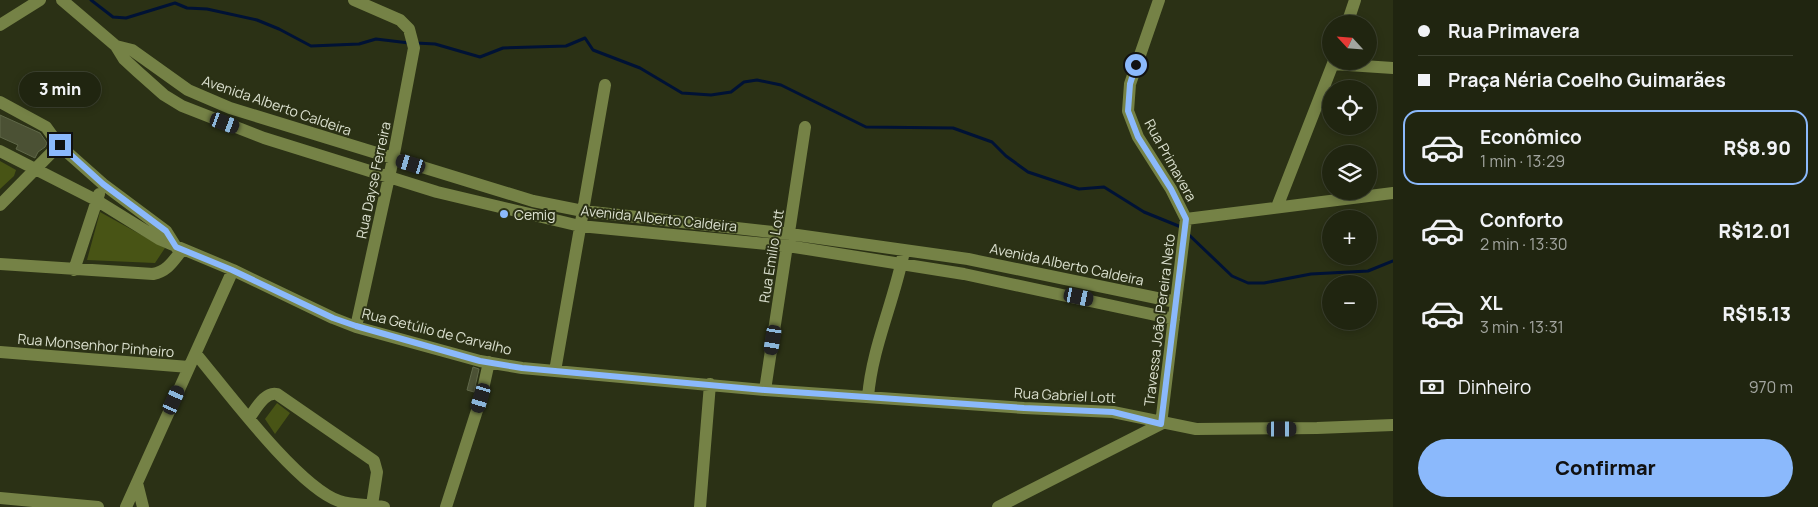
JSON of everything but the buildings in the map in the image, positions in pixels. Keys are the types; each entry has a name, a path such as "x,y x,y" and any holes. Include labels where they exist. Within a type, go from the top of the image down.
{"street":[{"path":"0,24 40,0"},
{"name":"Avenida Alberto Caldeira","path":"62,0 116,46 124,59 164,95 182,106 264,138 437,192 580,226 904,248 968,258 1176,302"},
{"name":"Rua Dayse Ferreira","path":"354,0 400,20 409,29 413,43 393,159 356,326"},
{"name":"Rua Primavera","path":"1159,0 1130,84 1128,111 1138,137 1171,189 1186,221"},
{"path":"1350,15 1355,0"},
{"name":"Avenida Alberto Caldeira","path":"116,46 132,50 188,90 269,122 534,201 583,211 789,240 901,264 964,274 1174,319"},
{"path":"1378,67 1393,68"},
{"path":"1277,207 1330,70"},
{"path":"555,371 605,85"},
{"path":"0,102 46,127 60,145 103,184 166,231 179,249 169,268 153,274 0,264"},
{"path":"264,138 269,122"},
{"name":"Rua Emilio Lott","path":"765,390 805,127"},
{"path":"0,205 60,145"},
{"name":"Rua Getúlio de Carvalho","path":"0,150 96,200 159,239 179,249 232,270 356,326 489,362 555,371 765,390"},
{"path":"74,270 96,200 103,184"},
{"path":"1186,221 1277,207 1393,193"},
{"name":"Travessa João Pereira Neto","path":"1161,424 1186,221"},
{"path":"868,397 874,353 901,264 904,248"},
{"path":"126,507 232,270"},
{"name":"Rua Monsenhor Pinheiro","path":"0,352 190,367"},
{"path":"196,354 249,418 297,471 337,504 378,506 377,472 374,461 277,394 272,393 267,396 249,418"},
{"path":"446,507 481,398 489,362"},
{"path":"700,507 710,384"},
{"name":"Rua Gabriel Lott","path":"765,390 1113,412 1161,424 1196,429 1317,428 1393,424"},
{"path":"1004,506 1161,424"},
{"path":"137,483 143,507"},
{"path":"0,498 98,507"}],"green space":[{"path":"0,161 16,170 14,176 0,189"},
{"path":"100,212 165,248 155,263 87,260"},
{"path":"277,403 290,413 275,434 265,419"}],"waterway":[{"path":"91,0 113,17 126,18 175,3 187,8 207,9 257,20 311,46 359,44 376,39 409,43"},
{"path":"416,43 435,44 480,57 503,48 566,46 585,38 593,50 640,68 682,93 711,95 731,92 744,82 757,80 781,85 866,127 953,128 992,142 1006,156 1028,172 1079,189 1104,187 1144,212 1181,227"},
{"path":"1187,233 1232,276 1248,283 1264,283 1311,274 1368,271 1393,261"}],"place":[{"name":"Cemig","path":"504,214"}],"route":[{"path":"60,145 103,184 166,231 176,247 232,270 333,318 480,361 522,368 765,390 1024,408 1113,412 1161,424 1186,219 1171,189 1138,137 1128,111 1130,84 1136,65"}]}
